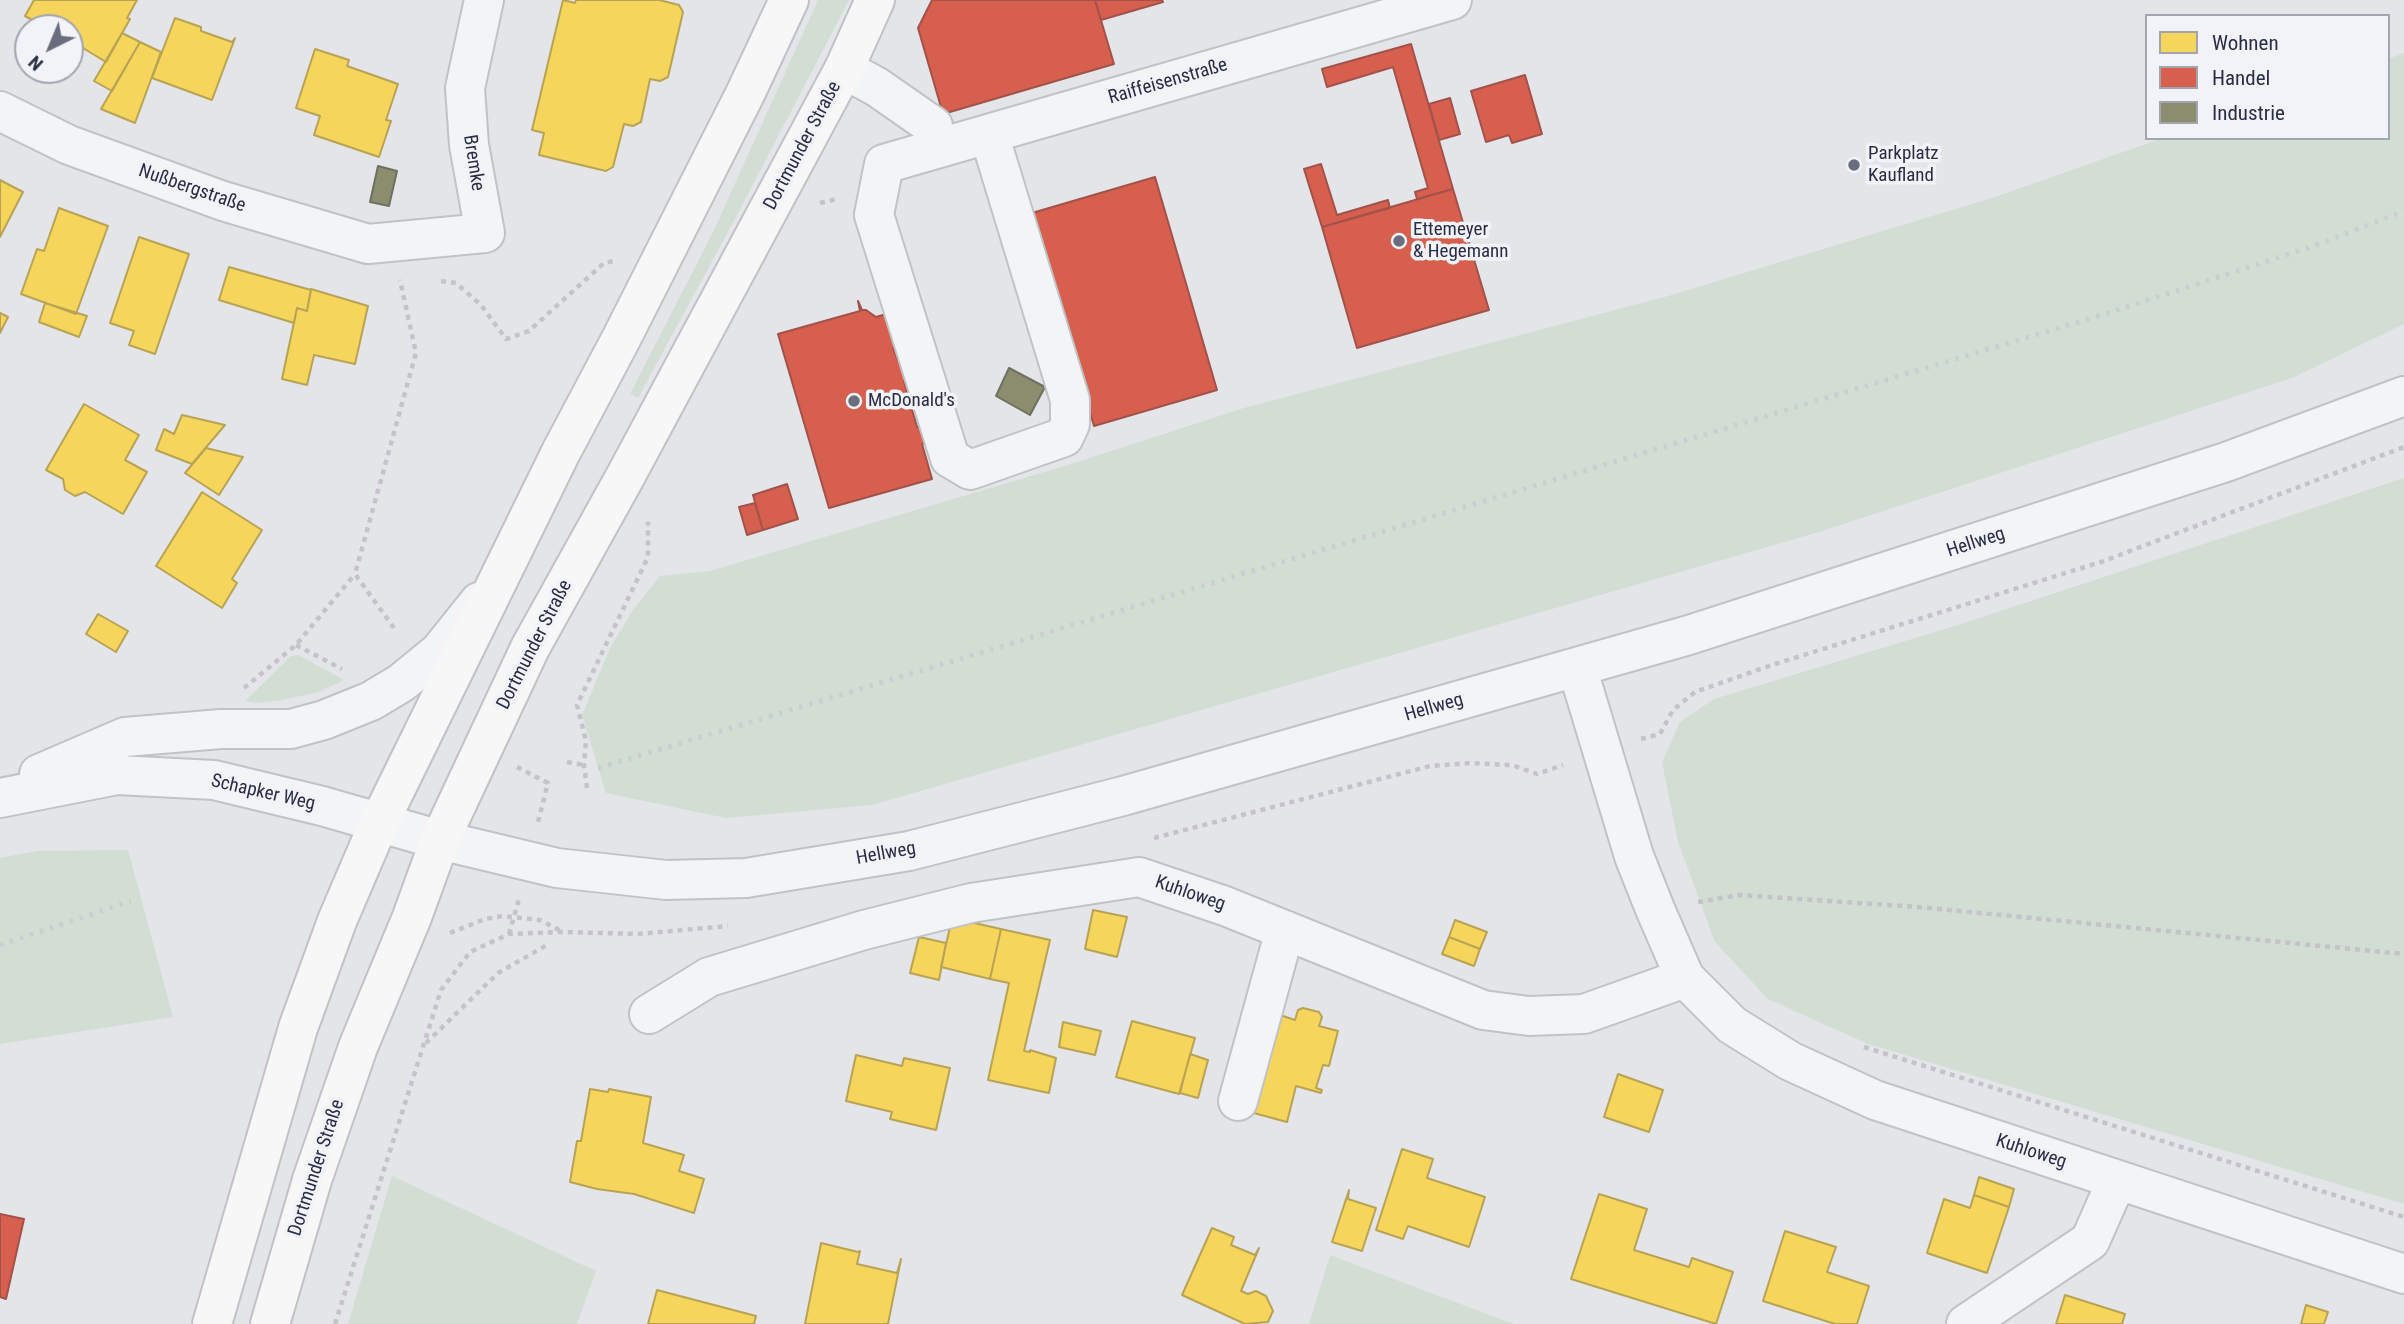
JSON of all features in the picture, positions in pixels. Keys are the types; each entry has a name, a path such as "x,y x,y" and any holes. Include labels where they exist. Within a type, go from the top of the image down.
{"main road":[{"path":"212,1324 298,1028 337,921 379,823 561,452 746,92 789,0"},
{"name":"Dortmunder Straße","path":"270,1324 312,1180 358,1047 412,917 440,840 530,648 844,69 875,0"}],"street":[{"name":"Bremke","path":"391,243 485,233 469,145 465,88 484,0"},
{"name":"Raiffeisenstraße","path":"989,134 1070,400 1070,424 1065,437 970,470 950,458 874,215 884,164 1452,0"},
{"path":"844,69 877,87 933,126 932,149"},
{"name":"Nußbergstraße","path":"0,111 69,145 223,201 368,244 391,243"},
{"name":"Hellweg","path":"440,840 557,868 666,880 746,878 909,851 1123,796 1689,635 2226,462 2404,396"},
{"path":"0,791 125,737 221,730 291,729 324,720 372,701 401,683 439,652 504,570"},
{"name":"Kuhloweg","path":"1577,667 1634,856 1655,909 1685,978 1732,1025 1790,1061 1875,1100 2404,1274"},
{"name":"Schapker Weg","path":"0,798 117,775 214,780 440,840"},
{"name":"Kuhloweg","path":"649,1014 709,977 864,930 971,903 1139,877 1225,906 1483,1010 1529,1016 1584,1014 1685,978"},
{"path":"1238,1101 1285,930"},
{"path":"1966,1324 2090,1241 2117,1180"}],"path":[{"path":"433,280 456,283 481,305 506,339 529,331 604,263 615,261"},
{"path":"221,730 220,708 296,645 355,574 416,354 399,276 410,277"},
{"path":"587,788 584,765 586,741 577,705 648,557 649,506 625,477"},
{"path":"355,574 394,628"},
{"path":"484,749 548,783 509,934"},
{"path":"567,762 584,765"},
{"path":"1655,909 1739,895 1918,907 2404,954"},
{"path":"335,1324 440,990 470,952 509,934 562,932 540,920 503,916 466,925 442,939"},
{"path":"425,1044 498,973 547,945"},
{"path":"1853,1043 2404,1217"}],"shaded area":[{"path":"818,0 849,0 638,398 630,394 714,230"},
{"path":"2404,53 2404,324 2292,378 1819,532 872,805 726,818 606,793 582,715 611,646 633,610 660,576 710,571 1068,465 1244,408 1668,296 1995,197 2157,140 2390,140 2390,58"},
{"path":"2404,478 2404,1204 1868,1044 1768,999 1715,942 1678,842 1662,762 1680,722 1714,699 1958,625"},
{"path":"298,655 344,680 319,692 282,700 256,703 245,701 291,656"},
{"path":"128,850 173,1017 0,1044 0,858 37,851"},
{"path":"392,1176 596,1271 577,1324 348,1324"},
{"path":"1330,1255 1514,1324 1309,1324"}],"building: Wohnen":[{"path":"34,0 137,0 127,18 130,19 106,62 84,49 84,14 26,14"},
{"path":"563,0 575,3 576,0 659,0 679,5 683,12 668,77 660,81 650,79 641,122 633,126 624,124 613,167 606,171 539,155 544,133 532,130"},
{"path":"175,18 232,42 235,38 212,100 152,78"},
{"path":"122,33 140,42 112,91 94,81"},
{"path":"140,42 161,52 135,123 101,109"},
{"path":"315,49 349,60 347,66 398,84 386,120 391,121 379,157 314,135 320,116 296,108"},
{"path":"0,180 23,192 0,237"},
{"path":"59,208 108,226 76,314 21,294 37,249 44,251"},
{"path":"139,237 189,254 155,354 129,345 134,331 110,323"},
{"path":"229,267 311,290 307,311 297,308 294,323 219,300"},
{"path":"311,289 368,306 355,364 314,355 307,385 282,379 297,308 307,311"},
{"path":"45,303 87,316 79,337 39,322"},
{"path":"0,313 8,317 0,333"},
{"path":"84,404 139,435 125,460 147,472 123,514 85,492 75,496 65,490 63,479 46,470"},
{"path":"182,415 225,425 192,464 156,450 164,429 174,434"},
{"path":"206,448 243,457 219,495 185,473"},
{"path":"202,492 262,530 232,579 237,583 222,608 156,566"},
{"path":"98,614 128,631 116,652 86,634"},
{"path":"1093,910 1127,917 1117,957 1085,949"},
{"path":"952,918 1001,929 990,979 941,967"},
{"path":"1455,920 1487,932 1480,949 1449,937"},
{"path":"1001,929 1050,940 1024,1051 1030,1050 1056,1058 1049,1093 988,1080 1009,983 990,979"},
{"path":"919,937 946,943 939,980 910,973"},
{"path":"1449,937 1480,949 1474,966 1442,954"},
{"path":"1303,1008 1319,1012 1322,1017 1319,1026 1338,1031 1329,1066 1323,1065 1316,1088 1322,1090 1321,1093 1296,1086 1287,1122 1250,1112 1277,1014 1295,1020 1298,1010"},
{"path":"1132,1021 1195,1038 1179,1094 1116,1077"},
{"path":"1063,1022 1101,1031 1095,1055 1059,1047"},
{"path":"1190,1054 1208,1060 1198,1098 1180,1093"},
{"path":"856,1055 902,1066 904,1058 950,1068 936,1130 890,1119 892,1112 846,1101"},
{"path":"1618,1074 1663,1090 1649,1132 1604,1117"},
{"path":"590,1089 608,1092 609,1089 651,1097 643,1143 684,1155 679,1171 704,1179 694,1213 634,1194 570,1182 577,1141 581,1141"},
{"path":"1402,1149 1433,1159 1427,1178 1485,1197 1469,1247 1408,1226 1403,1239 1376,1230"},
{"path":"1979,1177 2014,1189 2009,1207 1974,1195"},
{"path":"1349,1190 1348,1199 1376,1208 1362,1251 1332,1242"},
{"path":"1599,1194 1647,1209 1634,1250 1689,1267 1692,1258 1733,1272 1716,1324 1571,1279"},
{"path":"1974,1195 2009,1207 1987,1273 1927,1253 1944,1199 1970,1208"},
{"path":"1212,1228 1234,1237 1231,1245 1255,1255 1259,1248 1241,1291 1248,1294 1256,1291 1266,1296 1273,1311 1268,1322 1245,1324 1182,1295"},
{"path":"1785,1231 1836,1247 1827,1272 1869,1286 1857,1324 1835,1324 1763,1301"},
{"path":"821,1243 860,1251 857,1264 897,1273 901,1259 888,1324 805,1324"},
{"path":"657,1290 756,1316 754,1324 648,1324"},
{"path":"2065,1295 2125,1314 2122,1324 2056,1324"},
{"path":"2306,1305 2328,1312 2324,1324 2301,1324"}],"building: Handel":[{"path":"932,0 1095,0 1114,64 943,114 918,28"},
{"path":"1095,0 1162,0 1163,2 1101,20"},
{"path":"1411,44 1453,189 1417,199 1415,192 1428,188 1393,67 1327,87 1322,69"},
{"path":"1525,75 1542,134 1512,143 1509,135 1486,142 1471,91"},
{"path":"1450,98 1460,134 1439,140 1429,104"},
{"path":"1321,164 1337,215 1388,200 1390,208 1322,227 1304,169"},
{"path":"1155,177 1217,390 1094,426 1032,213"},
{"path":"1453,189 1489,310 1357,348 1322,227"},
{"name":"McDonald's","path":"858,301 862,310 876,317 893,312 899,347 893,348 898,361 903,360 909,380 904,381 917,427 922,425 927,443 922,444 932,479 829,508 778,334 860,311"},
{"path":"787,484 798,519 763,530 753,495"},
{"path":"755,503 763,530 747,535 739,507"},
{"path":"0,1214 24,1219 6,1299 0,1297"}],"building: Industrie":[{"path":"378,166 397,171 389,206 370,202"},
{"path":"1009,368 1045,387 1030,415 996,396"}],"railway":[{"path":"598,768 2105,314 2311,247 2404,211"},
{"path":"0,945 131,901"}],"place":[{"name":"Parkplatz Kaufland","path":"1854,165"},
{"name":"Ettemeyer & Hegemann","path":"1399,241"},
{"name":"McDonald's","path":"854,401"}]}
